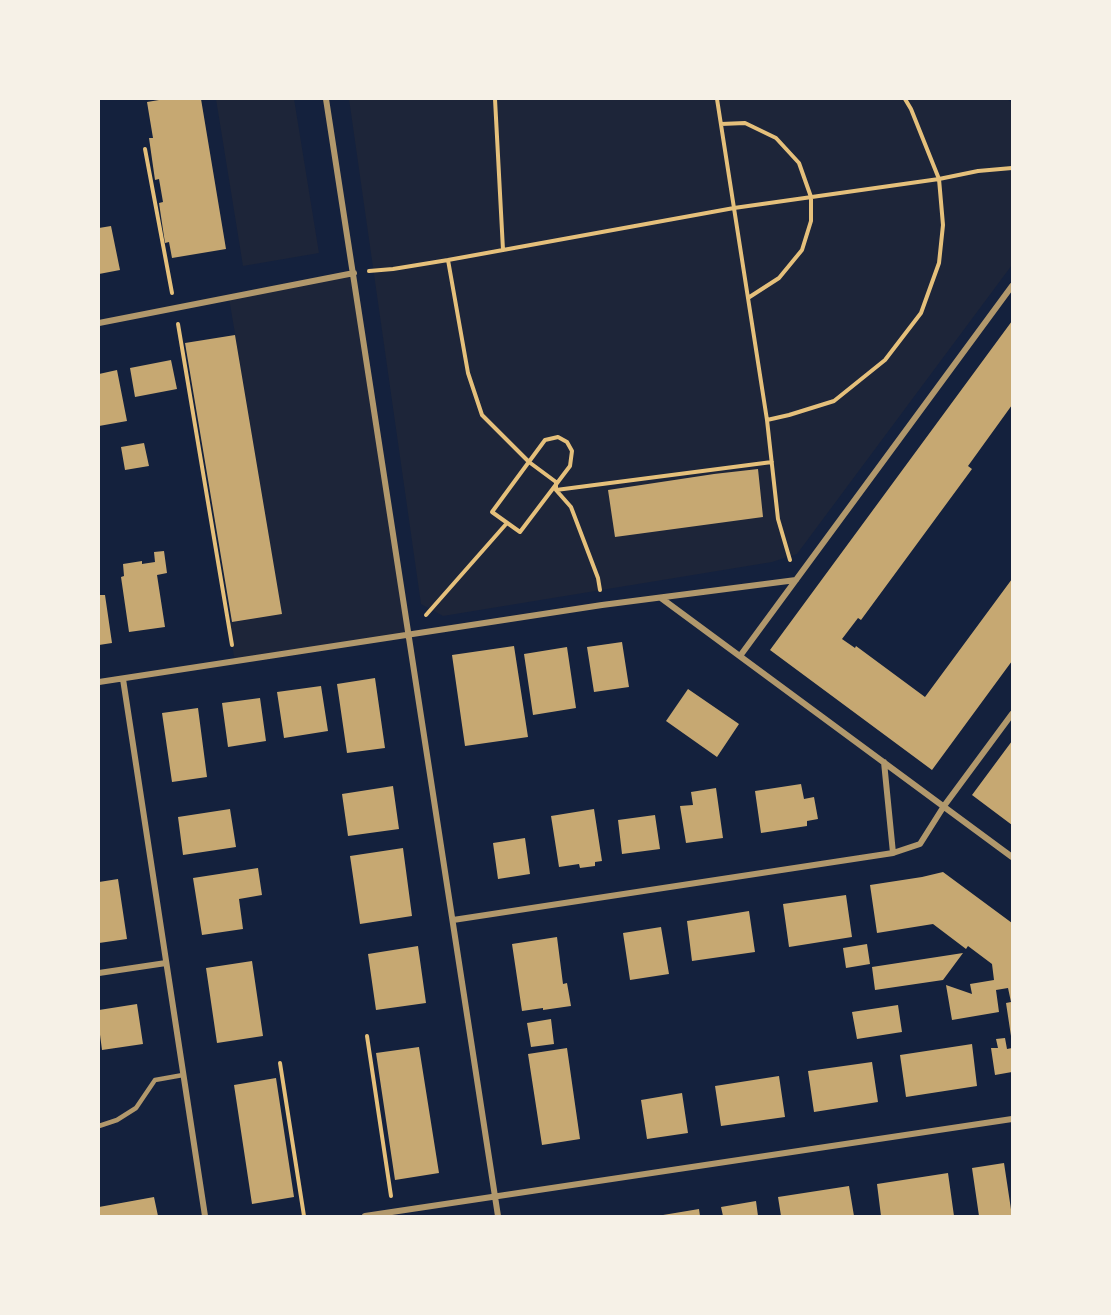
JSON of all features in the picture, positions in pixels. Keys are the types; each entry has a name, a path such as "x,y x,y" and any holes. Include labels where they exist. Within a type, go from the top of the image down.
{"street":[{"path":"326,99 498,1216"},
{"path":"99,323 354,273"},
{"path":"740,656 1012,286"},
{"path":"99,682 602,605 796,580"},
{"path":"661,597 1012,856"},
{"path":"123,679 205,1216"},
{"path":"453,920 893,853 920,844 944,806 1012,714"},
{"path":"884,762 893,853"},
{"path":"99,973 166,963"},
{"path":"365,1216 1012,1119"}],"lane":[{"path":"99,1126 117,1120 136,1108 155,1080 183,1075"}],"path":[{"path":"495,99 503,250"},
{"path":"717,99 767,420 778,519 796,580"},
{"path":"767,420 834,401 885,360 921,313 939,263 943,225 939,179 911,109 904,99"},
{"path":"721,124 745,123 776,138 799,164 811,196 811,221 802,250 779,278 748,298"},
{"path":"145,149 175,309 235,662"},
{"path":"354,273 448,260 734,208 939,179 978,171 1012,168"},
{"path":"448,260 468,373 482,415 530,462 556,482"},
{"path":"558,436 567,442 572,451 570,466 556,482 520,532 492,512 545,440 558,436"},
{"path":"556,490 772,462"},
{"path":"556,482 556,490 572,507 598,578 602,605"},
{"path":"409,634 507,523"},
{"path":"367,1036 394,1212"},
{"path":"280,1063 304,1216"}],"shaded area":[{"path":"216,99 294,99 319,253 243,266"},
{"path":"349,99 1007,99 1012,103 1012,265 797,554 772,562 443,616 421,604"},
{"path":"354,273 409,634 235,662 228,623 282,614 229,298"}],"building":[{"path":"165,99 201,99 226,249 172,258 169,242 165,243 159,203 163,202 159,179 155,180 149,138 153,138 147,102"},
{"path":"111,226 120,270 99,274 99,228"},
{"path":"1012,321 1012,405 968,466 972,469 861,620 858,618 842,639 855,648 856,646 925,697 1012,579 1012,661 932,770 770,650"},
{"path":"235,335 282,614 232,622 185,343"},
{"path":"171,360 177,389 135,397 130,368"},
{"path":"117,370 127,421 99,426 99,374"},
{"path":"144,443 149,466 125,470 121,447"},
{"path":"758,469 763,517 615,537 608,490"},
{"path":"164,551 167,573 157,575 165,627 129,632 121,577 124,576 123,564 142,561 142,564 155,562 154,552"},
{"path":"99,595 105,595 112,643 99,645"},
{"path":"622,642 629,687 594,692 587,647"},
{"path":"514,646 528,737 465,746 452,655"},
{"path":"567,647 576,708 533,715 524,654"},
{"path":"375,678 385,748 347,753 337,684"},
{"path":"321,686 328,731 284,738 277,692"},
{"path":"688,689 739,724 717,757 666,721"},
{"path":"260,698 266,741 228,747 222,703"},
{"path":"198,708 207,777 172,782 162,713"},
{"path":"1012,741 1012,825 972,795"},
{"path":"801,784 804,799 814,797 818,819 807,821 807,826 761,833 755,791"},
{"path":"393,786 399,829 348,836 342,794"},
{"path":"716,788 723,838 686,843 680,806 693,805 691,792"},
{"path":"230,809 236,847 183,855 178,817"},
{"path":"594,809 602,861 595,862 595,866 580,868 579,864 559,867 551,816"},
{"path":"655,815 660,849 622,854 618,820"},
{"path":"525,838 530,874 498,879 493,843"},
{"path":"403,848 412,916 360,924 350,856"},
{"path":"258,868 262,895 239,899 243,929 202,935 193,878"},
{"path":"943,872 1012,923 1012,1036 1006,1003 1011,1002 1008,988 996,990 999,1012 952,1020 946,985 972,994 970,984 994,980 992,964 968,946 966,949 933,924 877,933 870,885"},
{"path":"118,879 127,939 99,943 99,882"},
{"path":"846,895 852,937 789,947 783,904"},
{"path":"749,911 755,952 692,961 687,921"},
{"path":"661,927 669,974 630,980 623,933"},
{"path":"557,937 563,984 567,983 571,1006 522,1011 512,944"},
{"path":"867,944 870,964 846,968 843,948"},
{"path":"418,946 426,1003 376,1010 368,954"},
{"path":"963,953 943,980 875,990 872,967"},
{"path":"252,961 263,1036 217,1043 206,968"},
{"path":"137,1004 143,1044 102,1050 99,1010"},
{"path":"898,1005 902,1032 857,1039 852,1012"},
{"path":"551,1019 554,1044 531,1047 527,1023"},
{"path":"1005,1038 1007,1049 1012,1048 1012,1072 995,1075 991,1048 998,1048 996,1039"},
{"path":"972,1044 977,1086 906,1097 900,1055"},
{"path":"419,1047 439,1173 395,1180 376,1053"},
{"path":"567,1048 580,1139 542,1145 528,1054"},
{"path":"872,1062 878,1102 814,1112 808,1071"},
{"path":"779,1076 785,1117 721,1126 715,1086"},
{"path":"276,1078 294,1197 252,1204 234,1085"},
{"path":"682,1093 688,1133 647,1139 641,1100"},
{"path":"1004,1163 1012,1216 979,1216 972,1168"},
{"path":"948,1173 954,1216 881,1216 877,1184"},
{"path":"849,1186 854,1216 781,1216 778,1197"},
{"path":"154,1197 158,1216 99,1216 99,1207"},
{"path":"756,1201 758,1216 723,1216 721,1207"},
{"path":"699,1209 700,1216 663,1216 663,1215"}]}
